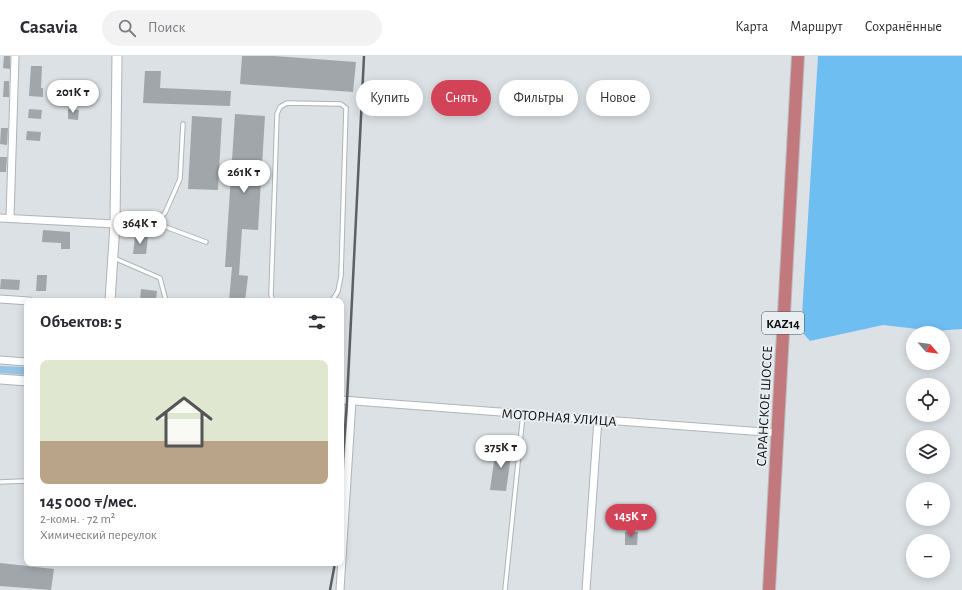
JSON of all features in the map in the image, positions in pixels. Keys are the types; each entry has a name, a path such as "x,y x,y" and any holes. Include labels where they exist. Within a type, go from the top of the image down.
{"highway":[{"name":"САРАНСКОЕ ШОССЕ","path":"769,590 798,56"}],"street":[{"path":"10,218 15,56"},
{"path":"110,298 115,224 117,56"},
{"path":"0,218 115,224"},
{"path":"0,299 24,301"},
{"path":"0,360 24,362"},
{"path":"0,379 24,381"},
{"name":"МОТОРНАЯ УЛИЦА","path":"344,400 777,432"},
{"path":"344,527 352,401"},
{"path":"586,590 598,420"},
{"path":"340,590 342,566"}],"lane":[{"path":"272,298 271,295 277,114 280,107 286,103 341,104 346,108 342,276 338,291 334,298"},
{"path":"115,224 144,226 155,223 165,213 180,180 184,124"},
{"path":"155,223 206,242"},
{"path":"113,258 160,278 165,298"},
{"path":"505,590 523,414"},
{"path":"0,482 24,482"}],"shaded area":[{"path":"818,56 962,56 962,329 950,330 950,326 906,326 906,328 883,325 810,341 801,331"},
{"path":"0,366 24,367 24,375 0,373"}],"building":[{"path":"4,56 10,56 10,69 3,68"},
{"path":"242,56 274,56 356,62 353,92 240,84"},
{"path":"31,66 42,66 41,88 43,88 43,97 29,96"},
{"path":"145,71 161,71 160,88 231,91 230,106 143,103"},
{"path":"4,81 9,81 9,97 3,97"},
{"path":"29,109 42,110 41,119 28,118"},
{"path":"68,109 79,110 78,120 68,119"},
{"path":"235,114 265,116 258,230 242,229 239,275 248,276 245,298 229,298 232,267 225,267"},
{"path":"192,116 222,118 218,190 188,189"},
{"path":"1,128 8,128 7,145 0,144"},
{"path":"27,131 41,132 40,141 26,140"},
{"path":"0,157 7,157 6,172 0,172"},
{"path":"43,230 70,232 70,249 61,249 61,243 42,242"},
{"path":"135,236 148,237 146,254 133,254"},
{"path":"37,275 47,275 46,291 36,291"},
{"path":"1,279 20,280 19,290 0,289"},
{"path":"141,289 157,291 156,298 140,298"},
{"path":"496,447 512,449 506,491 490,490"},
{"path":"625,532 638,532 637,545 625,545"},
{"path":"0,563 54,569 51,590 0,586"}],"railway":[{"path":"344,442 364,56"},
{"path":"330,590 334,566"}]}
